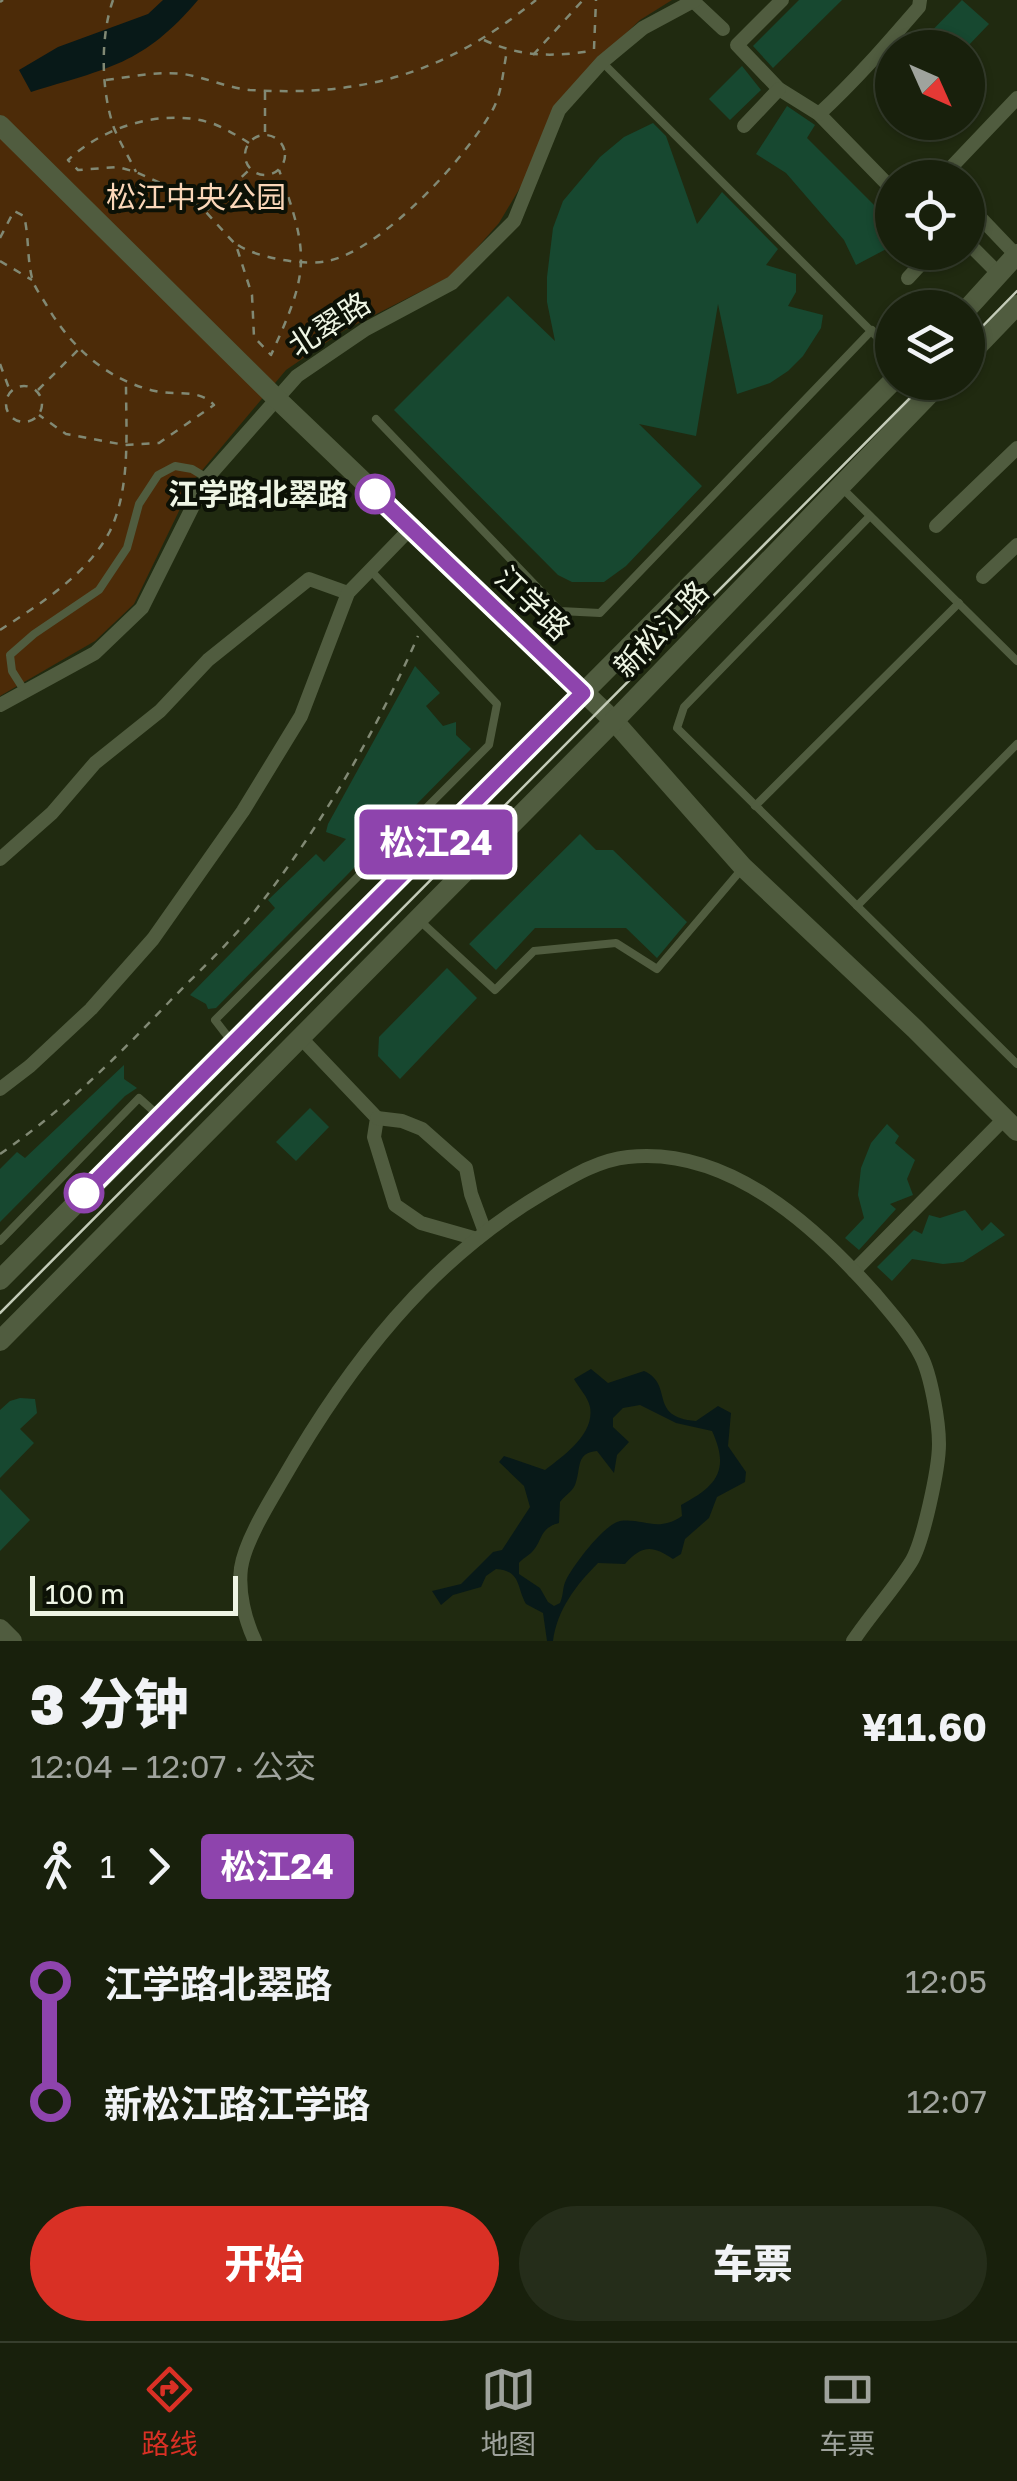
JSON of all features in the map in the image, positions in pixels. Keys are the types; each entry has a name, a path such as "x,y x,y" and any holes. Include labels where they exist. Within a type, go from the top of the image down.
{"main road":[{"name":"江学路","path":"0,125 277,399 614,721 744,868 1011,1125"},
{"path":"985,291 1016,255"},
{"path":"985,339 1017,306"},
{"name":"新松江路","path":"0,1280 875,399"},
{"name":"新松江路","path":"0,1341 614,721 924,400"},
{"path":"0,1629 12,1641"}],"street":[{"path":"782,0 737,45 779,88 819,114 875,172"},
{"path":"819,114 863,74 872,57 920,7 920,0"},
{"path":"694,1 723,30"},
{"name":"北翠路","path":"0,705 94,653 142,608 207,478 297,376 366,330 452,283 514,221 559,110 602,62 642,28 694,1"},
{"path":"744,126 779,88"},
{"path":"958,160 1017,98"},
{"path":"985,223 1016,255"},
{"path":"985,261 1000,276"},
{"path":"908,278 915,270"},
{"path":"936,526 1015,452"},
{"path":"0,1089 91,1008 154,939 243,811 301,716 348,593 412,528"},
{"path":"984,577 1017,545"},
{"path":"0,859 52,814 95,763 160,711 208,660 283,598 309,579 348,593"},
{"path":"300,1037 377,1118 402,1121 422,1129 466,1168 481,1235"},
{"path":"377,1118 374,1137 395,1205 420,1223 481,1235"},
{"path":"854,1270 1011,1125"},
{"path":"255,1641 244,1619 241,1567 263,1514 313,1426 354,1366 406,1304 481,1235 588,1167 626,1157 670,1156 705,1164 738,1179 829,1243 896,1318 922,1357 940,1445 931,1495 913,1560 853,1641"}],"lane":[{"path":"602,62 875,333"},
{"path":"376,419 560,611 600,613 872,330"},
{"path":"24,690 5,656 99,590 127,548 139,504 158,475 175,466 207,478"},
{"path":"840,486 1017,661"},
{"path":"870,516 684,707 677,728 1017,1064"},
{"path":"235,1045 215,1020 489,745 497,704 372,572"},
{"path":"755,806 958,604"},
{"path":"857,906 1017,744"},
{"path":"418,919 495,990 534,951 616,943 657,969 744,868"},
{"path":"0,1241 139,1098 161,1118"}],"path":[{"path":"113,0 107,24 106,77 115,130 136,172"},
{"path":"106,77 186,74 216,84 346,90 425,67 484,40 536,0"},
{"path":"532,56 584,0"},
{"path":"484,40 507,51 532,56 594,50 596,0"},
{"path":"248,143 215,124 188,118 150,120 101,134 68,160 78,170 118,167 176,190 249,253 329,261 377,235 420,200 493,110 507,51"},
{"path":"265,88 265,134"},
{"path":"265,134 278,139 285,151 278,170 267,176 250,169 244,153 248,143 265,134"},
{"path":"206,212 250,169"},
{"path":"236,244 252,296 254,337 271,355 302,274 298,227 278,170"},
{"path":"0,238 14,211 24,216 32,280 62,329 97,365 167,394 207,397 214,404 159,443 125,445 66,434 39,415"},
{"path":"0,260 32,280"},
{"path":"37,392 79,348"},
{"path":"0,364 10,392"},
{"path":"0,630 74,576 109,532 120,498 126,380"},
{"path":"21,386 37,392 42,403 39,415 23,423 11,418 3,408 10,392 21,386"},
{"path":"0,1154 37,1128 114,1060 252,915 307,841 368,740 423,626"}],"green space":[{"name":"松江中央公园","path":"0,0 672,0 640,20 578,79 499,223 453,275 343,331 286,370 194,480 134,604 95,641 0,696"}],"shaded area":[{"path":"163,0 198,0 160,38 123,61 31,92 19,70 58,47 148,14"},
{"path":"591,1369 608,1383 644,1371 658,1384 666,1407 681,1418 696,1421 718,1406 731,1413 728,1446 746,1472 745,1482 717,1497 709,1518 685,1539 681,1554 673,1559 648,1549 625,1564 598,1563 569,1599 553,1641 547,1641 543,1613 526,1604 517,1580 504,1570 496,1569 486,1576 481,1587 453,1595 441,1605 432,1591 461,1584 493,1552 502,1550 530,1507 524,1486 499,1462 504,1456 545,1470 583,1435 590,1407 574,1379","holes":["640,1405 676,1423 712,1431 720,1456 717,1476 704,1491 681,1505 682,1516 673,1521 613,1524 575,1565 560,1603 554,1606 548,1602 540,1588 519,1574 519,1563 548,1528 559,1523 560,1502 575,1485 582,1458 597,1451 614,1473 617,1455 629,1442 613,1427 613,1418 623,1408"]}],"building":[{"path":"799,0 842,0 773,68 753,46"},
{"path":"962,0 989,24 983,30 933,30"},
{"path":"742,66 761,90 730,120 709,99"},
{"path":"787,106 815,125 807,138 875,206 875,255 856,265 844,240 786,173 756,154"},
{"path":"653,123 666,136 697,224 722,192 778,249 766,265 796,274 796,292 788,306 823,315 821,328 788,371 770,383 737,394 718,304 696,436 639,424 702,486 626,566 604,582 572,582 558,575 394,410 508,296 555,341 547,302 547,277 553,228 563,201 600,157 624,137"},
{"path":"415,666 440,693 426,706 443,726 456,722 456,735 471,749 216,1008 208,1009 190,995 275,908 268,900 316,854 324,862 346,839 326,832 328,824"},
{"path":"580,834 596,850 613,850 687,922 657,958 626,928 535,928 496,970 469,944"},
{"path":"447,968 477,998 400,1079 378,1056 379,1037"},
{"path":"124,1065 124,1079 137,1088 0,1222 0,1169 17,1152 25,1158"},
{"path":"310,1108 329,1127 296,1161 276,1142"},
{"path":"887,1124 899,1136 895,1143 915,1160 907,1179 913,1195 890,1204 896,1209 859,1250 845,1238 864,1218 858,1195 861,1168 871,1143"},
{"path":"965,1210 982,1231 991,1222 1005,1235 963,1262 943,1264 912,1259 892,1281 877,1267 914,1230 922,1234 929,1215 940,1218"},
{"path":"20,1398 35,1399 37,1413 20,1429 34,1443 0,1478 0,1410"},
{"path":"0,1489 30,1520 0,1551"}],"tram line":[{"path":"985,324 1017,291"},
{"path":"0,1313 908,400"}],"bus line":[{"name":"松江24","path":"84,1193 583,693 375,494"}],"place":[{"name":"江学路北翠路","path":"375,494"}]}
